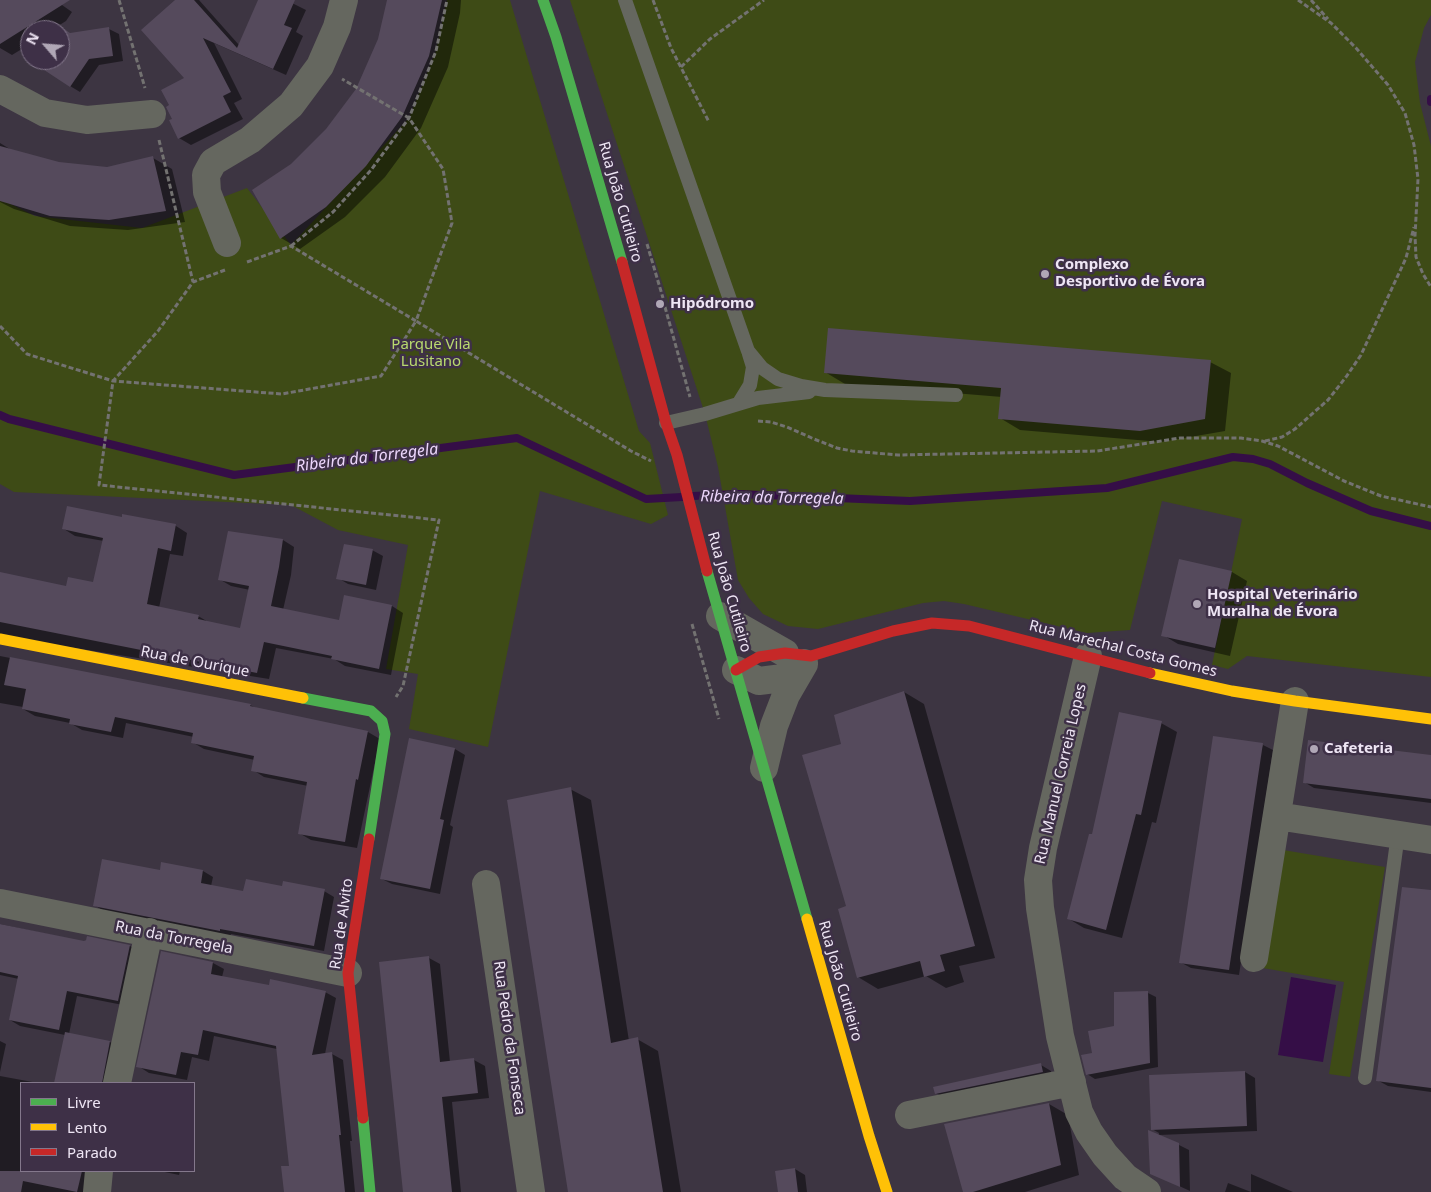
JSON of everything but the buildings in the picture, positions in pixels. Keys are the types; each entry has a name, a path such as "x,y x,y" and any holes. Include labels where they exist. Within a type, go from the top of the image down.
{"street":[{"path":"228,256 207,192 206,175 213,162 250,140 291,105 320,66 337,26 344,0"},
{"name":"Rua João Cutileiro","path":"543,0 556,37 633,302 666,423 677,455 720,616 869,1136 887,1192"},
{"path":"0,89 45,113 87,120 152,114"},
{"path":"720,616 800,658"},
{"name":"Rua Marechal Costa Gomes","path":"800,658 893,631 932,623 969,626 1150,673 1232,691 1431,719"},
{"name":"Rua de Ourique","path":"0,639 371,712 382,721"},
{"name":"Rua Manuel Correia Lopes","path":"1088,656 1043,848 1038,880 1040,908 1060,1036 1079,1112 1089,1132 1105,1155 1125,1177 1147,1192"},
{"path":"736,670 759,681 783,678 800,658"},
{"path":"764,768 774,726 800,658"},
{"path":"1254,958 1295,701"},
{"name":"Rua de Alvito","path":"370,1192 348,973 386,734 382,721"},
{"path":"1277,816 1431,840"},
{"name":"Rua Pedro da Fonseca","path":"486,884 531,1192"},
{"name":"Rua da Torregela","path":"0,903 348,973"},
{"path":"117,1082 149,932"},
{"path":"910,1115 1072,1082"},
{"path":"96,1192 99,1172"}],"lane":[{"path":"625,0 753,367 750,385 739,403"},
{"path":"748,351 762,368 778,379 801,386 825,390 956,395"},
{"path":"666,423 705,414 758,398 825,390"},
{"path":"1365,1078 1398,834"}],"path":[{"path":"118,0 152,114 193,282"},
{"path":"246,262 291,246 333,212 370,170 409,118 436,51 447,0"},
{"path":"653,0 671,48 709,122"},
{"path":"682,68 710,39 764,0"},
{"path":"1298,0 1332,23"},
{"path":"1311,0 1388,85 1405,113 1414,144 1418,179 1415,236 1416,257 1431,287"},
{"path":"0,326 27,354 113,380 282,394 380,376 416,321 452,223 443,168 409,118 320,66"},
{"path":"1262,442 1282,437 1295,429 1328,400 1346,377 1361,355 1406,258 1417,219"},
{"path":"291,246 631,451 655,462 677,455"},
{"path":"228,256 193,282 158,331 113,380 99,485 439,520 402,686 382,721"},
{"path":"756,421 779,424 838,448 898,455 1097,451 1180,438 1242,438 1278,446 1325,472 1381,496 1431,507"}],"green space":[{"name":"Parque Vila Lusitano","path":"447,0 510,0 639,431 650,443 668,515 651,524 540,491 488,747 409,729 418,674 386,669 408,545 338,530 291,505 14,492 0,484 0,199 35,216 142,228 247,188 291,245 409,118 436,51"},
{"name":"Complexo Desportivo de Évora","path":"570,0 1431,0 1431,15 1424,28 1415,62 1420,103 1431,146 1431,677 1247,656 1228,669 1212,665 1242,519 1162,501 1130,630 1087,633 944,601 923,603 818,629 788,626 763,614 749,598 738,580 718,467 705,414"},
{"path":"1277,849 1385,867 1350,1077 1329,1074 1344,982 1257,967"}],"shaded area":[{"path":"1291,977 1336,985 1323,1062 1278,1055"}],"waterway":[{"name":"Ribeira da Torregela","path":"0,415 9,419 234,475 517,438 646,499 682,497"},
{"name":"Ribeira da Torregela","path":"693,496 738,494 910,501 1107,488 1233,457 1253,459 1270,464 1307,483 1371,511 1431,526"}],"traffic: fast":[{"path":"543,0 556,37 622,262"},
{"path":"707,571 807,919"},
{"path":"303,698 371,711 382,721 385,734 369,839"},
{"path":"363,1118 370,1192"}],"traffic: slow":[{"path":"0,639 303,698"},
{"path":"1150,673 1232,691 1431,719"},
{"path":"807,919 869,1136 887,1192"}],"traffic: jam":[{"path":"622,262 666,423 677,455 707,571"},
{"path":"736,670 759,657 785,653 811,656 893,631 932,623 969,626 1150,673"},
{"path":"363,1118 348,973 369,839"}],"place":[{"name":"Complexo Desportivo de Évora","path":"1045,274"},
{"name":"Hipódromo","path":"660,304"},
{"name":"Hospital Veterinário Muralha de Évora","path":"1197,604"},
{"name":"Cafeteria","path":"1314,749"}]}
